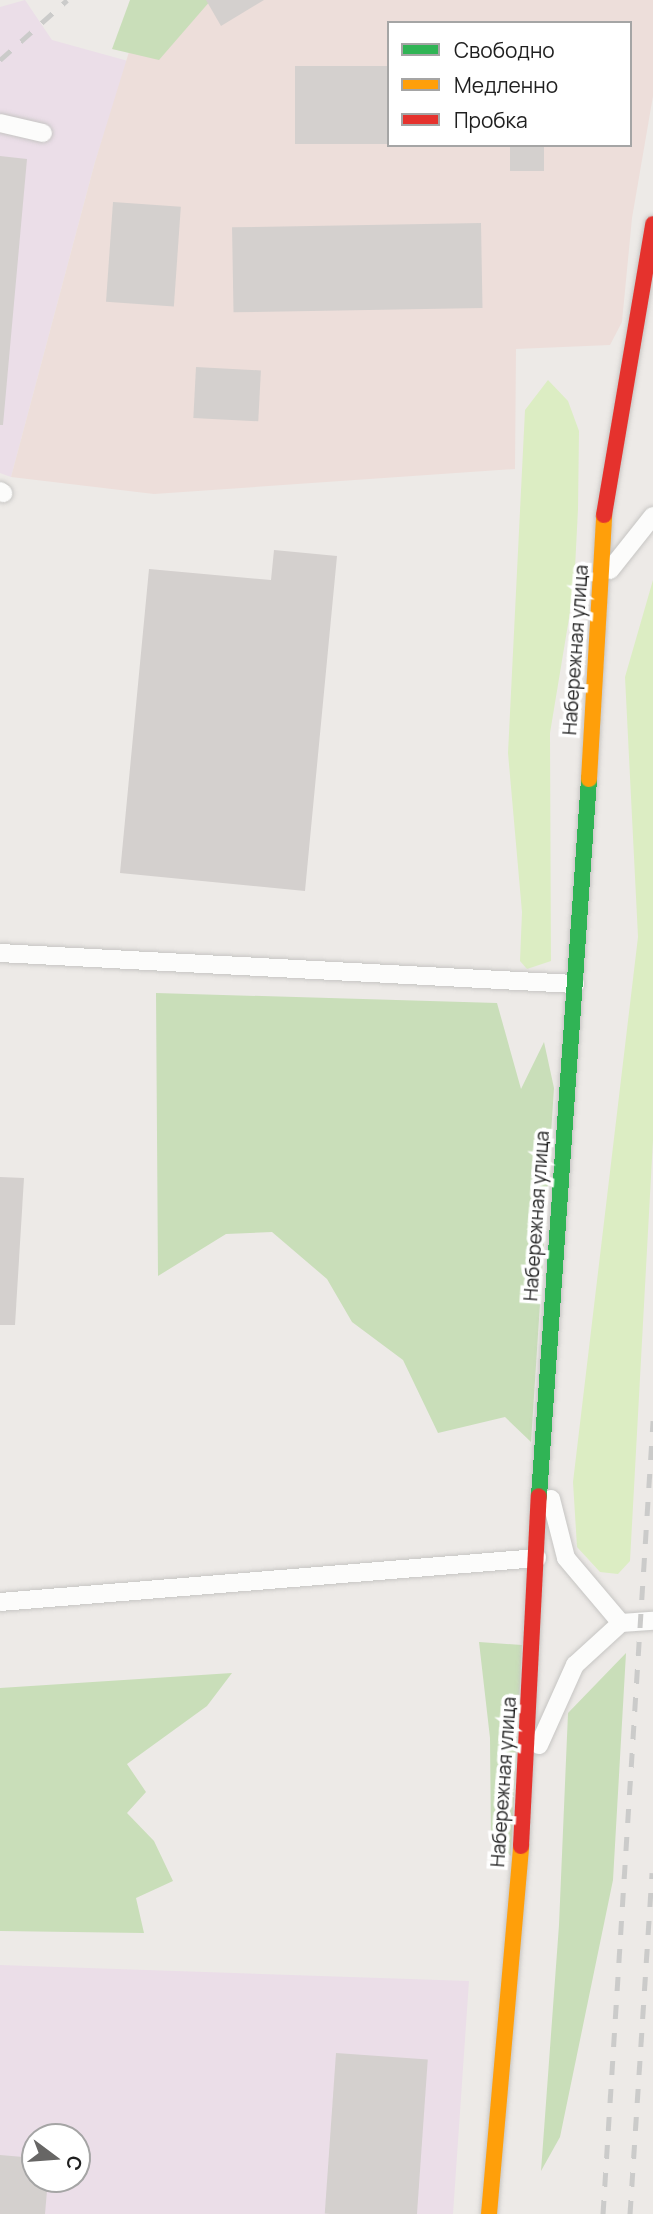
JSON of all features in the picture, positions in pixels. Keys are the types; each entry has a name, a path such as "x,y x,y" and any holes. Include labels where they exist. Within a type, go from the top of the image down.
{"street":[{"name":"Набережная улица","path":"489,2214 528,1772 540,1458 603,578 604,502 653,224"}],"lane":[{"path":"0,123 43,134"},
{"path":"603,578 653,516"},
{"path":"0,953 575,984"},
{"path":"540,1458 566,1558 621,1623"},
{"path":"0,1602 537,1558"},
{"path":"528,1772 575,1665 621,1623 653,1621"}],"shaded area":[{"path":"25,0 52,40 128,61 95,162 11,477 0,473 0,7"},
{"path":"145,0 653,0 653,96 632,218 622,322 610,345 516,349 515,469 154,494 11,477 95,162"},
{"path":"0,1965 469,1981 453,2214 0,2214"}],"green space":[{"path":"130,0 211,0 159,60 112,49"},
{"path":"548,380 568,401 579,431 578,509 574,588 550,733 551,961 527,969 520,961 522,912 508,753 525,410"},
{"path":"653,580 653,1140 630,1561 618,1574 600,1572 577,1547 573,1482 638,937 625,677"},
{"path":"156,993 497,1003 521,1089 544,1042 554,1088 531,1442 505,1417 438,1433 403,1360 352,1322 327,1279 272,1232 226,1234 158,1276"},
{"path":"479,1642 522,1645 511,1856 491,1840 490,1738"},
{"path":"626,1653 613,1880 560,2137 541,2171 559,1925 568,1713"},
{"path":"232,1673 207,1706 127,1764 146,1792 127,1813 154,1841 173,1881 136,1898 144,1933 0,1931 0,1688"}],"building":[{"path":"206,0 264,0 221,26"},
{"path":"295,66 387,66 387,144 295,144"},
{"path":"510,147 544,147 544,171 510,171"},
{"path":"0,156 27,159 3,425 0,425"},
{"path":"113,202 181,207 174,306 106,302"},
{"path":"481,223 482,308 234,312 232,227"},
{"path":"196,367 261,370 258,421 193,418"},
{"path":"274,550 337,556 305,891 120,873 149,569 271,580"},
{"path":"0,1177 24,1178 15,1325 0,1325"},
{"path":"336,2053 428,2059 417,2214 325,2214"},
{"path":"0,2155 21,2157 21,2193 47,2193 45,2214 0,2214"}],"railway":[{"path":"0,60 67,0"},
{"path":"603,2214 653,1421"},
{"path":"630,2214 652,1873"}],"traffic: fast":[{"path":"539,1496 589,779"}],"traffic: slow":[{"path":"589,779 604,515"},
{"path":"489,2214 521,1846"}],"traffic: jam":[{"path":"604,515 653,224"},
{"path":"521,1846 539,1496"}]}
